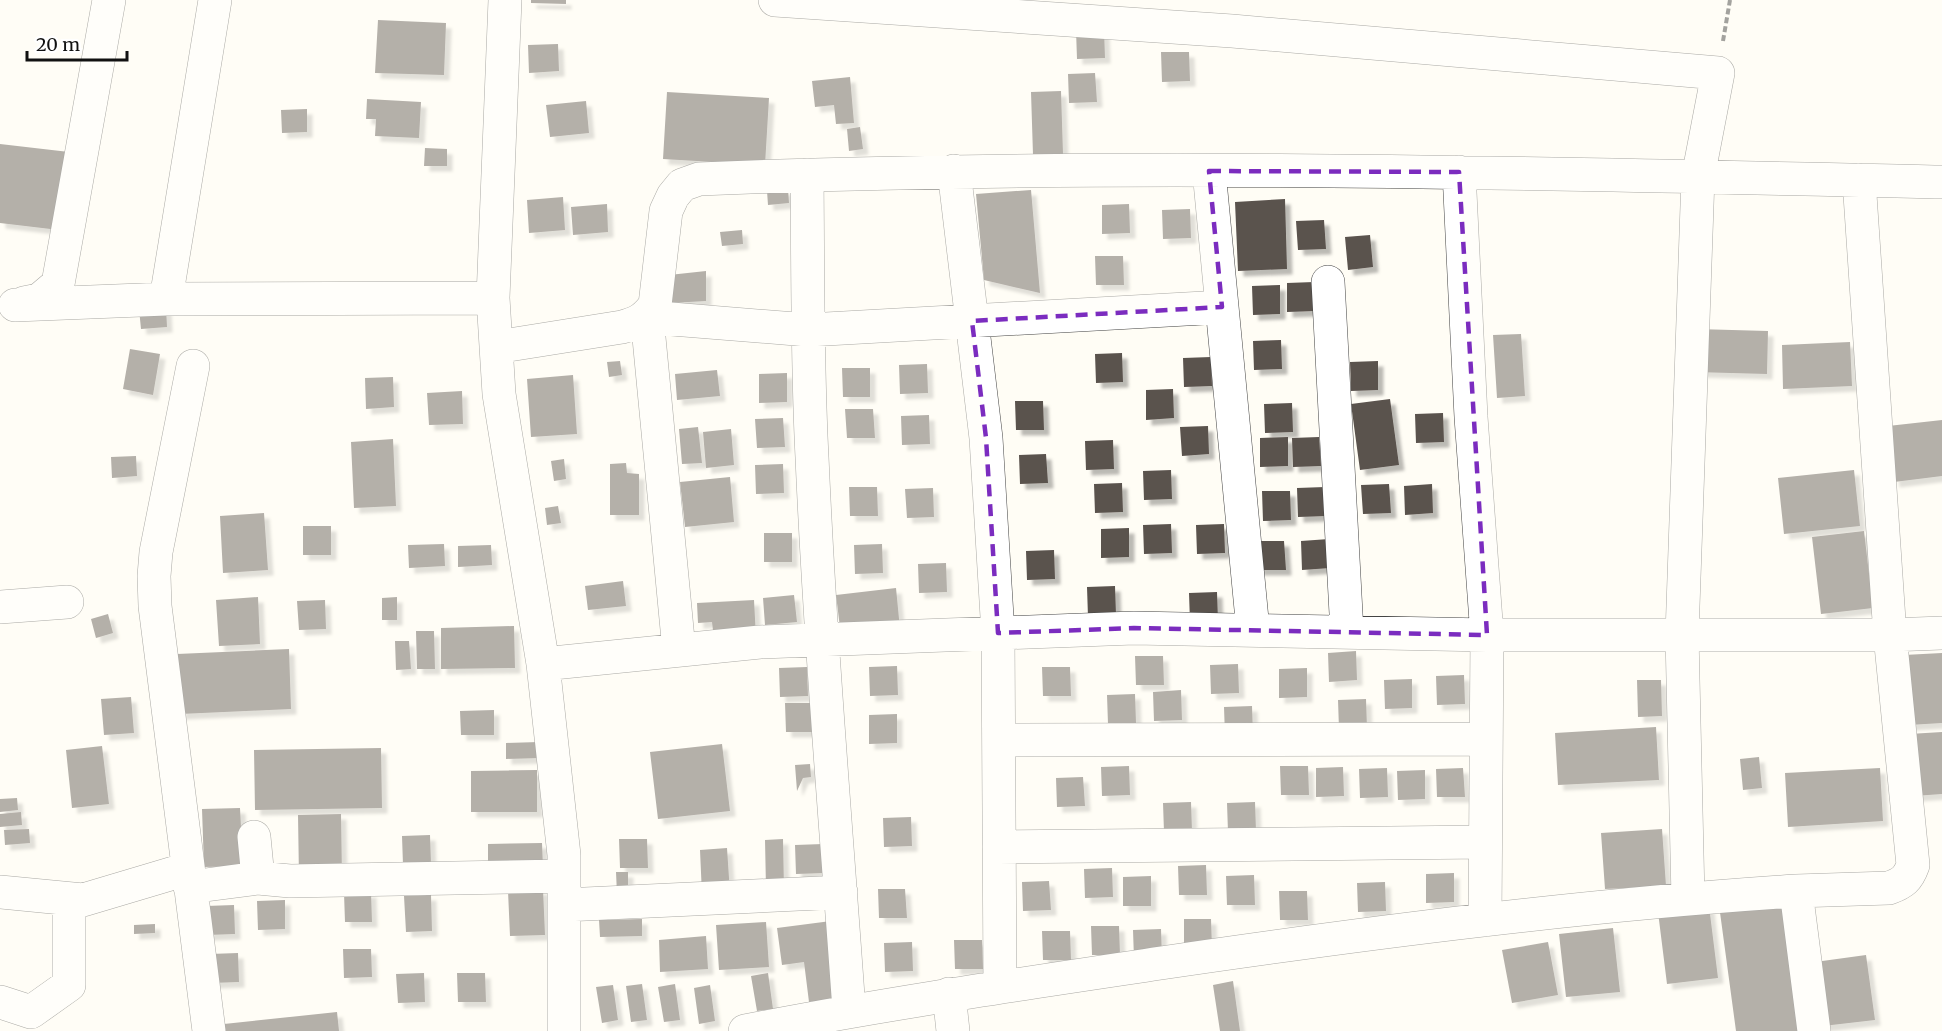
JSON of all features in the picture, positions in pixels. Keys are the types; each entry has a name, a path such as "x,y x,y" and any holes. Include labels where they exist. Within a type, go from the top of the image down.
{"street":[{"path":"7,306 39,300 58,284 109,0"},
{"path":"166,299 215,0"},
{"path":"505,0 493,298 499,394 543,664 564,855 564,1031"},
{"path":"775,0 1232,31 1718,73 1698,177 1682,635 1688,898"},
{"path":"496,346 622,327 636,324 647,317 656,305 666,211 673,196 682,185 699,178 954,171 1209,171 1459,172 1942,182"},
{"path":"954,171 986,438 998,633 1000,987"},
{"path":"1209,171 1253,630"},
{"path":"1459,172 1471,417 1487,634 1485,920"},
{"path":"807,175 812,455 822,640 849,1010"},
{"path":"745,1031 849,1010 949,994 1275,947 1485,920 1688,898 1889,888 1900,884 1909,877 1913,855 1890,635 1859,180"},
{"path":"1329,282 1347,632"},
{"path":"7,306 166,299 493,298"},
{"path":"647,317 808,330 1222,307"},
{"path":"647,317 679,650"},
{"path":"193,366 156,552 154,576 155,606 209,1031"},
{"path":"0,607 67,602"},
{"path":"543,664 760,642 1134,628 1487,634 1890,635 1942,633"},
{"path":"999,740 1486,739"},
{"path":"255,837 258,878"},
{"path":"999,847 1485,842"},
{"path":"0,892 83,900 189,878 258,878 564,891 841,892"},
{"path":"1796,891 1814,1031"},
{"path":"0,1002 31,1012 69,985 69,909"},
{"path":"949,994 953,1031"}],"path":[{"path":"1718,73 1730,0"}],"highlighted area":[{"path":"1209,171 1459,172 1487,635 1134,628 998,633 986,438 972,321 1222,307"}],"building":[{"path":"531,0 566,0 566,4 531,3"},
{"path":"378,20 446,23 444,75 375,73"},
{"path":"1104,29 1105,58 1077,59 1076,30"},
{"path":"558,44 559,71 529,73 528,45"},
{"path":"1161,52 1189,52 1190,81 1162,82"},
{"path":"1095,73 1097,102 1069,103 1068,74"},
{"path":"850,77 854,123 836,124 834,105 815,107 812,81"},
{"path":"1061,91 1063,154 1033,155 1031,92"},
{"path":"667,92 769,98 765,165 663,159"},
{"path":"367,99 421,102 419,138 375,136 376,119 366,119"},
{"path":"586,101 589,133 550,137 546,105"},
{"path":"307,109 307,132 282,133 281,110"},
{"path":"860,127 863,149 849,151 847,129"},
{"path":"0,144 69,152 59,230 0,223"},
{"path":"425,148 447,149 447,166 424,166"},
{"path":"788,189 789,203 768,205 767,191"},
{"path":"1031,190 1040,293 984,280 976,194"},
{"path":"563,197 565,230 529,233 527,200"},
{"path":"1285,199 1287,269 1238,271 1235,202"},
{"path":"607,204 608,232 573,235 571,207"},
{"path":"1129,204 1130,233 1102,234 1102,205"},
{"path":"1190,209 1191,238 1163,239 1162,210"},
{"path":"1324,220 1326,249 1298,250 1296,221"},
{"path":"742,230 743,244 722,246 720,232"},
{"path":"1370,235 1373,267 1348,270 1345,237"},
{"path":"1095,256 1123,256 1124,285 1096,285"},
{"path":"706,271 706,301 671,303 669,275"},
{"path":"1314,282 1315,311 1287,312 1287,283"},
{"path":"1280,285 1280,314 1253,315 1252,286"},
{"path":"166,307 167,327 141,329 139,309"},
{"path":"1696,329 1768,331 1767,374 1694,372"},
{"path":"1521,334 1525,396 1497,398 1493,335"},
{"path":"1281,340 1282,369 1254,370 1253,341"},
{"path":"1850,342 1852,386 1783,389 1782,345"},
{"path":"130,349 160,354 153,395 123,389"},
{"path":"1122,353 1123,382 1096,383 1095,354"},
{"path":"1211,357 1212,386 1184,387 1183,358"},
{"path":"620,361 622,375 609,377 607,362"},
{"path":"1378,361 1378,390 1351,391 1350,362"},
{"path":"927,364 928,393 900,394 899,365"},
{"path":"842,368 870,368 870,397 843,397"},
{"path":"717,370 720,396 677,400 675,374"},
{"path":"787,373 787,402 759,403 759,374"},
{"path":"573,375 577,434 531,437 527,379"},
{"path":"393,377 394,407 366,409 365,378"},
{"path":"1173,389 1174,418 1146,420 1146,390"},
{"path":"462,391 463,424 429,425 427,393"},
{"path":"1390,399 1399,465 1360,470 1351,404"},
{"path":"1015,401 1043,401 1044,430 1016,430"},
{"path":"1292,403 1293,432 1265,433 1264,404"},
{"path":"845,409 873,409 875,438 847,438"},
{"path":"1443,413 1444,442 1416,443 1415,414"},
{"path":"929,415 930,444 902,445 901,416"},
{"path":"783,418 785,447 757,448 755,419"},
{"path":"1942,420 1942,476 1894,482 1888,426"},
{"path":"1208,426 1209,454 1182,456 1180,427"},
{"path":"698,427 702,463 682,464 679,429"},
{"path":"731,429 734,465 706,468 703,432"},
{"path":"1288,437 1288,466 1260,467 1260,438"},
{"path":"1319,437 1321,466 1293,467 1292,438"},
{"path":"393,439 396,506 354,508 351,442"},
{"path":"1113,440 1114,469 1086,470 1085,441"},
{"path":"1046,454 1048,483 1020,484 1019,455"},
{"path":"136,456 137,476 112,478 111,457"},
{"path":"564,459 566,479 554,481 551,461"},
{"path":"626,463 627,473 639,474 639,515 610,515 610,464"},
{"path":"783,464 784,493 756,494 755,465"},
{"path":"1171,470 1172,499 1144,500 1143,471"},
{"path":"1854,470 1860,526 1784,534 1778,478"},
{"path":"730,477 734,522 685,527 680,482"},
{"path":"1122,483 1123,512 1095,513 1094,484"},
{"path":"1389,484 1391,513 1363,514 1361,485"},
{"path":"1432,484 1433,513 1405,515 1404,486"},
{"path":"849,487 877,487 878,516 850,516"},
{"path":"1325,487 1326,516 1298,517 1297,488"},
{"path":"933,488 934,517 907,518 905,489"},
{"path":"1262,491 1290,491 1291,520 1263,521"},
{"path":"558,506 561,523 547,525 545,508"},
{"path":"264,513 268,570 223,573 220,516"},
{"path":"1171,524 1172,553 1144,554 1143,525"},
{"path":"1224,524 1225,553 1197,554 1196,525"},
{"path":"303,526 331,526 331,555 303,555"},
{"path":"1129,528 1129,557 1101,558 1101,529"},
{"path":"1864,531 1873,608 1821,614 1812,537"},
{"path":"764,533 792,533 792,562 764,562"},
{"path":"1329,539 1330,568 1302,570 1301,541"},
{"path":"1257,541 1284,541 1286,570 1258,570"},
{"path":"444,544 445,566 409,568 408,545"},
{"path":"882,544 883,573 855,574 854,545"},
{"path":"491,545 492,565 458,567 458,546"},
{"path":"1054,550 1055,579 1027,580 1026,551"},
{"path":"946,563 947,592 919,593 918,564"},
{"path":"623,581 626,606 588,610 585,586"},
{"path":"1115,586 1116,615 1088,617 1087,587"},
{"path":"896,588 900,629 841,636 836,595"},
{"path":"1217,592 1218,621 1190,622 1189,593"},
{"path":"794,595 797,622 765,625 763,598"},
{"path":"258,597 260,644 219,646 216,600"},
{"path":"397,597 397,620 382,620 382,598"},
{"path":"325,600 326,629 299,630 297,601"},
{"path":"754,600 756,637 714,639 712,622 698,623 697,603"},
{"path":"108,614 113,633 96,638 91,619"},
{"path":"514,626 515,668 441,669 441,628"},
{"path":"416,631 434,631 435,669 417,669"},
{"path":"395,641 409,641 411,669 396,670"},
{"path":"289,649 291,709 180,714 177,654"},
{"path":"1356,651 1357,680 1329,682 1328,653"},
{"path":"1942,653 1942,723 1909,725 1904,655"},
{"path":"1135,656 1163,656 1164,685 1136,685"},
{"path":"1238,664 1239,693 1211,694 1210,665"},
{"path":"897,666 898,695 870,696 869,667"},
{"path":"807,667 808,696 780,697 779,668"},
{"path":"1042,667 1070,667 1071,696 1043,696"},
{"path":"1307,668 1307,697 1279,698 1279,669"},
{"path":"1464,675 1465,704 1437,705 1436,676"},
{"path":"1412,679 1412,708 1385,709 1384,680"},
{"path":"1637,680 1661,680 1662,716 1638,717"},
{"path":"1181,690 1182,720 1154,721 1153,692"},
{"path":"1135,694 1136,723 1108,724 1107,695"},
{"path":"131,697 134,733 104,735 101,699"},
{"path":"1366,699 1367,728 1339,729 1338,700"},
{"path":"785,703 813,703 814,732 786,732"},
{"path":"1252,706 1253,735 1225,736 1224,707"},
{"path":"494,710 494,735 461,735 460,711"},
{"path":"897,714 897,743 869,744 869,715"},
{"path":"1656,727 1659,780 1558,785 1555,733"},
{"path":"1942,732 1942,794 1914,796 1909,734"},
{"path":"539,742 540,758 506,759 506,743"},
{"path":"722,744 730,811 658,819 650,752"},
{"path":"102,746 109,804 72,808 66,750"},
{"path":"381,748 382,808 255,810 254,750"},
{"path":"1759,757 1762,788 1743,790 1740,759"},
{"path":"810,764 811,777 803,778 797,791 795,765"},
{"path":"1129,766 1130,795 1102,796 1101,767"},
{"path":"1280,766 1308,766 1309,795 1281,795"},
{"path":"1343,767 1344,796 1316,797 1316,768"},
{"path":"1387,768 1388,797 1360,798 1359,769"},
{"path":"1463,768 1465,797 1437,797 1436,769"},
{"path":"1880,768 1883,821 1788,827 1785,773"},
{"path":"537,770 537,812 471,812 471,771"},
{"path":"1425,770 1425,799 1398,800 1397,771"},
{"path":"1083,777 1085,806 1057,807 1056,778"},
{"path":"17,798 18,810 0,812 0,799"},
{"path":"1191,802 1192,831 1164,832 1163,803"},
{"path":"1255,802 1256,831 1228,832 1227,803"},
{"path":"240,808 243,866 204,867 202,809"},
{"path":"21,812 22,825 0,827 0,814"},
{"path":"341,814 342,877 299,878 298,815"},
{"path":"911,817 912,846 884,847 883,818"},
{"path":"29,829 30,843 5,845 4,830"},
{"path":"1662,829 1666,886 1605,889 1601,833"},
{"path":"430,835 431,864 403,865 402,836"},
{"path":"619,839 647,839 648,868 620,868"},
{"path":"783,839 784,889 766,888 765,840"},
{"path":"542,843 543,868 488,868 488,844"},
{"path":"823,844 824,873 796,874 795,845"},
{"path":"727,848 730,893 702,895 700,850"},
{"path":"1206,865 1207,895 1179,895 1178,866"},
{"path":"1112,868 1113,897 1085,898 1084,869"},
{"path":"616,872 628,872 628,893 617,894"},
{"path":"1454,873 1454,902 1426,903 1426,874"},
{"path":"1254,875 1255,905 1227,905 1226,876"},
{"path":"1151,876 1151,906 1123,906 1123,877"},
{"path":"1049,881 1051,910 1023,911 1022,882"},
{"path":"1385,882 1386,911 1358,912 1357,883"},
{"path":"543,889 545,935 510,936 508,891"},
{"path":"878,889 905,889 907,918 879,918"},
{"path":"1279,891 1307,891 1308,920 1280,920"},
{"path":"371,892 372,922 345,922 344,893"},
{"path":"431,895 432,931 406,932 404,896"},
{"path":"1783,897 1799,1031 1736,1031 1719,905"},
{"path":"285,900 285,929 258,930 257,901"},
{"path":"234,905 235,934 207,935 206,906"},
{"path":"1709,906 1718,978 1667,984 1658,912"},
{"path":"642,919 642,936 600,937 599,920"},
{"path":"1184,919 1211,919 1212,948 1184,949"},
{"path":"831,921 840,998 809,1002 804,962 782,965 777,928"},
{"path":"766,922 769,967 719,970 716,925"},
{"path":"155,924 155,933 134,934 134,925"},
{"path":"1091,926 1119,926 1120,955 1092,955"},
{"path":"1613,928 1620,992 1566,997 1559,934"},
{"path":"1161,929 1162,958 1134,959 1133,930"},
{"path":"1042,931 1070,931 1071,960 1043,960"},
{"path":"706,936 708,969 660,972 659,940"},
{"path":"954,940 982,940 983,969 955,969"},
{"path":"912,942 913,971 885,972 884,943"},
{"path":"1548,942 1558,995 1512,1003 1502,950"},
{"path":"343,949 371,949 372,977 344,978"},
{"path":"238,953 239,982 211,983 210,954"},
{"path":"1866,955 1875,1020 1823,1026 1815,962"},
{"path":"424,973 425,1002 398,1003 396,974"},
{"path":"457,973 485,973 486,1002 458,1002"},
{"path":"768,973 773,1009 757,1011 751,976"},
{"path":"1233,981 1240,1031 1220,1031 1213,985"},
{"path":"642,984 647,1020 631,1022 626,986"},
{"path":"675,984 680,1020 664,1022 658,987"},
{"path":"613,985 618,1020 602,1023 596,987"},
{"path":"710,985 715,1021 699,1024 694,988"},
{"path":"337,1012 339,1031 225,1031 224,1024"}]}
